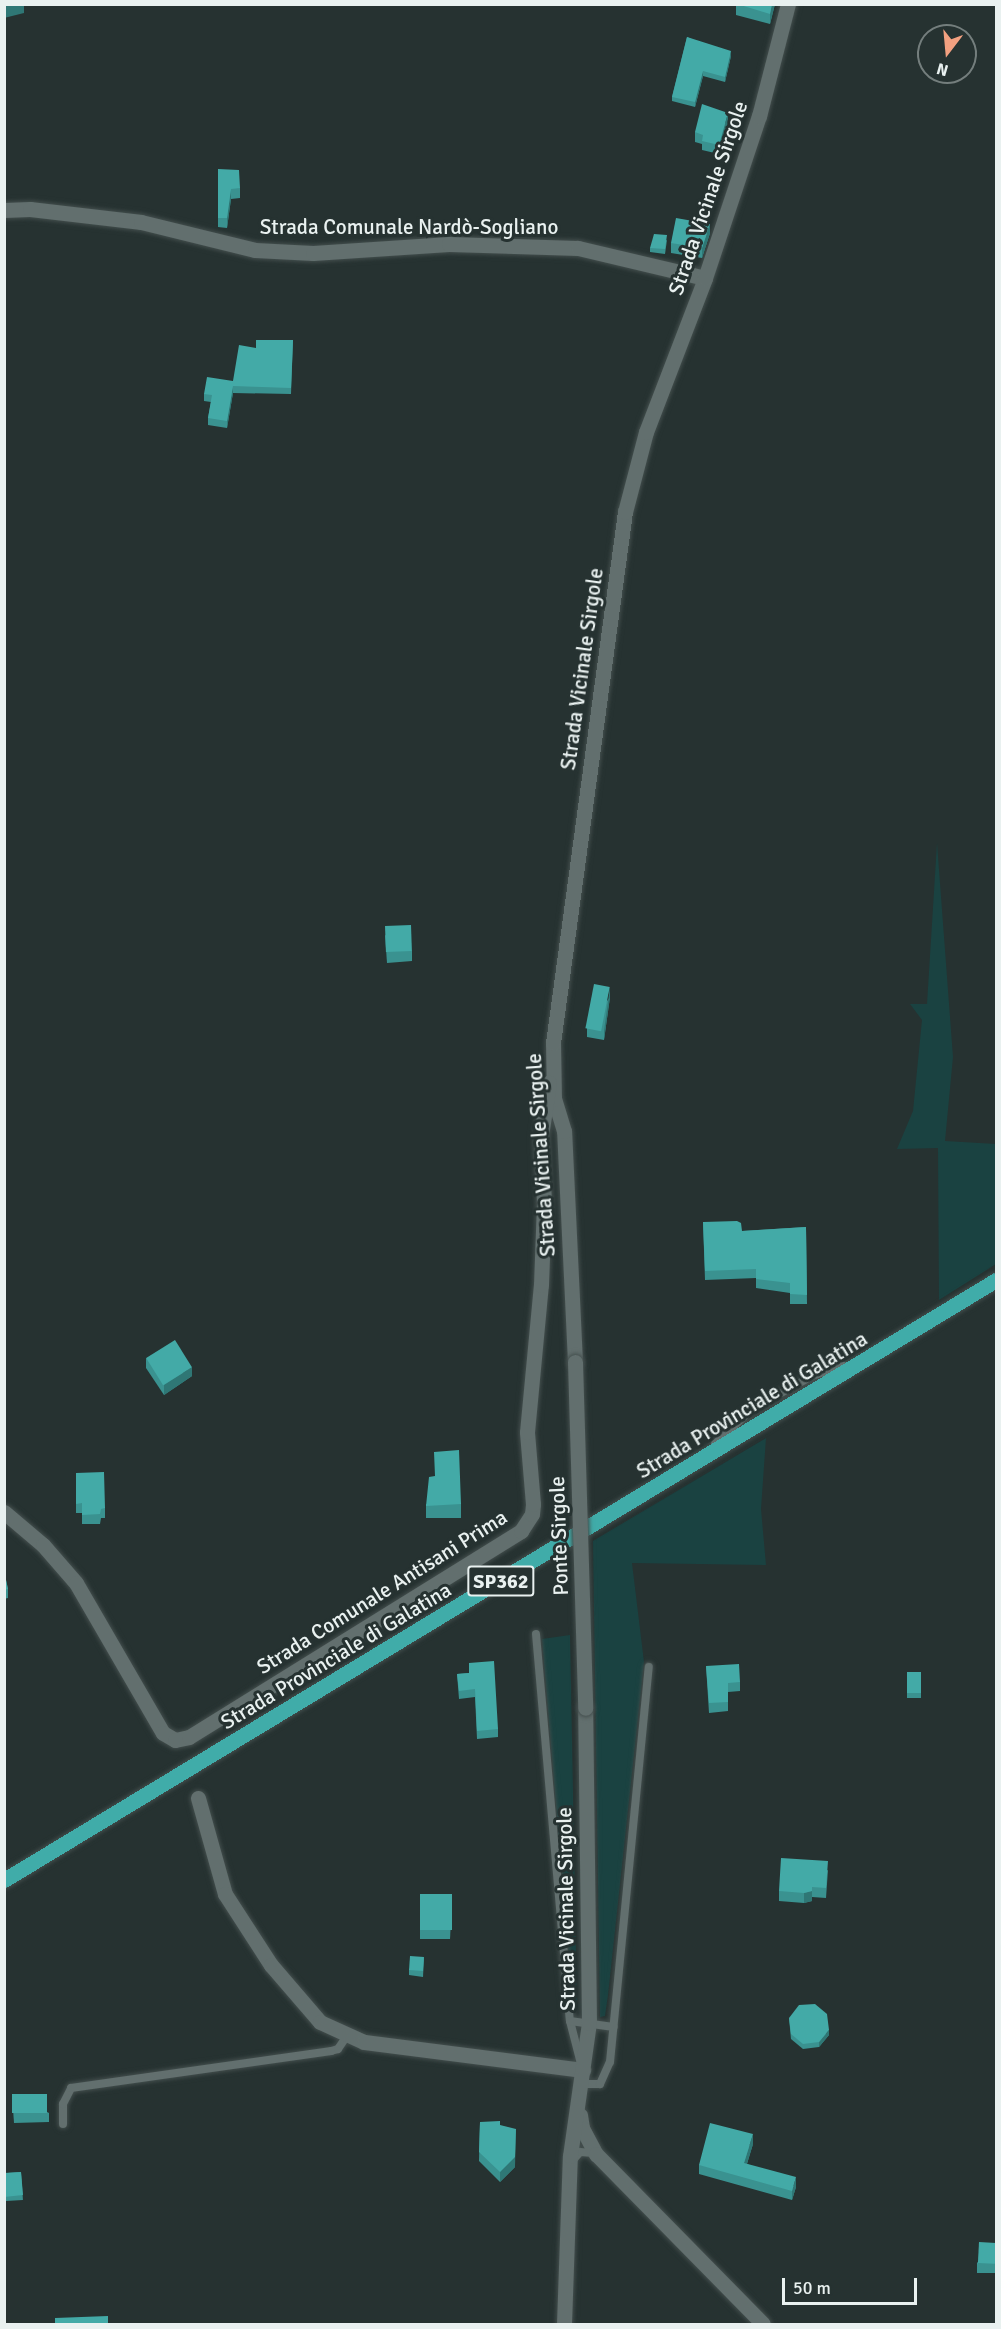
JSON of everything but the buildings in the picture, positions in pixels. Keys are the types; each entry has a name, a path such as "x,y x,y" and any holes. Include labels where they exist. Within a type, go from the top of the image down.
{"main road":[{"name":"Strada Provinciale di Galatina","path":"4,1880 996,1280"}],"street":[{"name":"Strada Vicinale Sirgole","path":"574,1362 564,1131 554,1099 555,1031 625,512 649,422 705,278 759,116 788,4"},
{"name":"Strada Comunale Nardò-Sogliano","path":"4,210 30,209 141,222 255,250 313,253 449,244 578,248 705,278"},
{"name":"Strada Comunale Antisani Prima","path":"4,1512 43,1545 76,1582 163,1733 175,1740 189,1737 521,1531 532,1514 533,1504 527,1432 541,1285 544,1203 541,1137 546,1091 553,1072"},
{"name":"Ponte Sirgole","path":"574,1362 585,1708"},
{"name":"Strada Vicinale Sirgole","path":"564,2325 570,2165 589,2023 585,1708"},
{"path":"198,1798 225,1894 248,1932 295,1997 320,2022 346,2037 582,2077"},
{"path":"579,2109 582,2128 596,2154 763,2325"}],"lane":[{"path":"536,1634 570,2021 582,2077 600,2084 607,2076 614,2027 649,1667"},
{"path":"570,2021 614,2027"},
{"path":"63,2124 63,2104 71,2088 338,2049 346,2037"},
{"path":"570,2165 579,2152 596,2154"}],"shaded area":[{"path":"937,843 953,1057 945,1141 996,1144 996,1264 939,1300 938,1148 897,1149 913,1111 922,1020 910,1004 927,1004"},
{"path":"766,1438 761,1509 766,1565 632,1563 644,1662 608,1995 605,2016 600,2017 593,1541"},
{"path":"570,1635 577,2007 573,2007 542,1639"}]}
